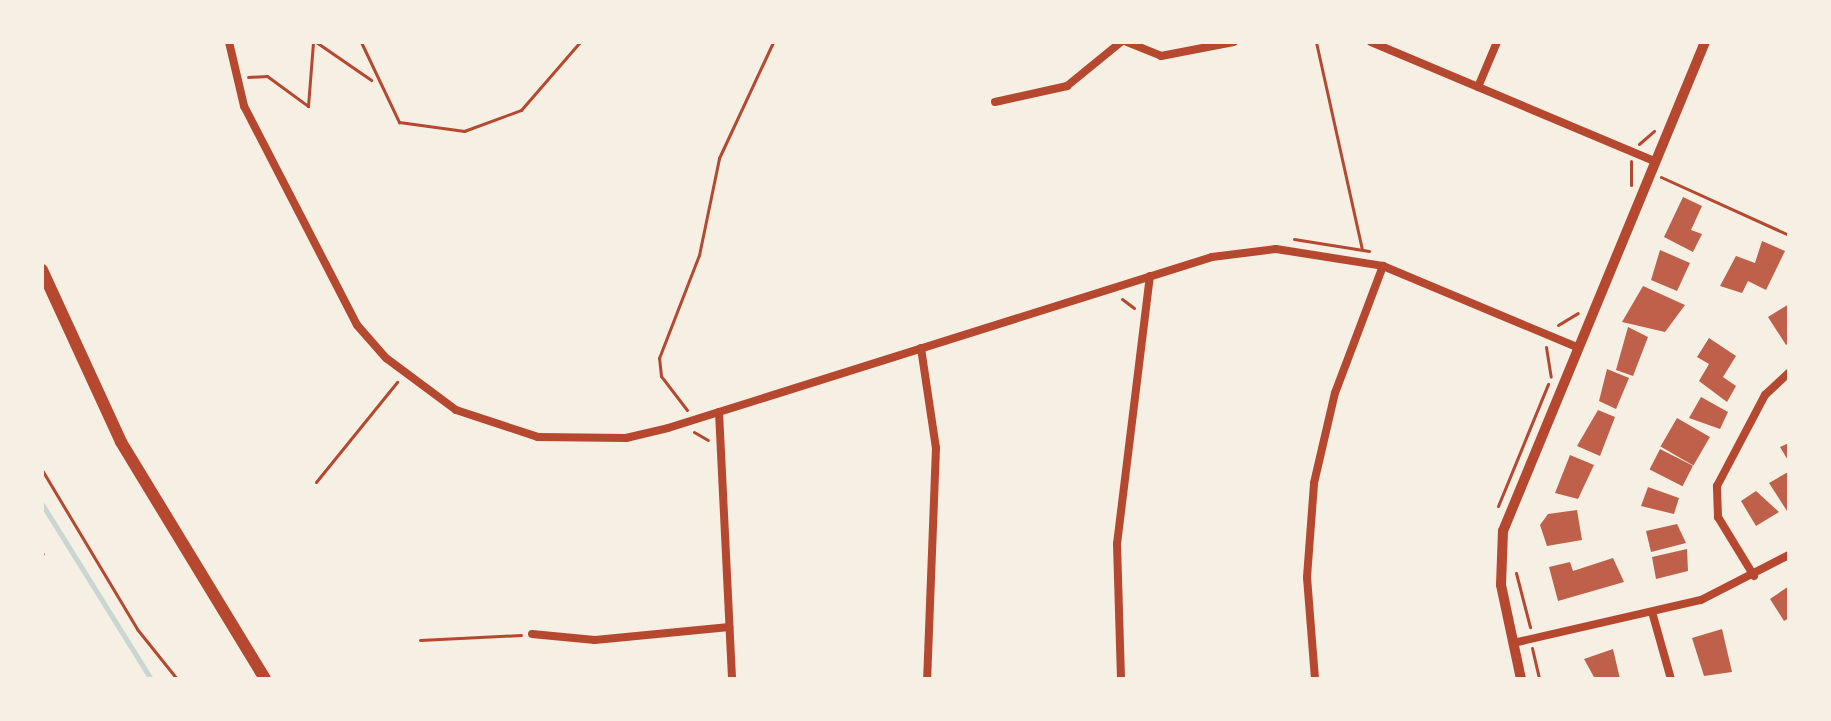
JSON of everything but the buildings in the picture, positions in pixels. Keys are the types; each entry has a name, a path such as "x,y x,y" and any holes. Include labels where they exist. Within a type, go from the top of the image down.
{"main road":[{"path":"42,270 121,442 265,679"}],"street":[{"path":"229,42 244,106 346,307 419,387 496,427 553,439 626,438 719,412 1150,276 1276,249 1383,266 1577,347"},
{"path":"995,102 1067,86 1124,42 1161,56 1234,42"},
{"path":"1371,42 1656,162"},
{"path":"1478,87 1497,42"},
{"path":"1521,679 1501,585 1503,531 1705,42"},
{"path":"1315,679 1307,577 1314,483 1335,393 1383,266"},
{"path":"1121,679 1117,544 1150,276"},
{"path":"921,348 936,448 927,679"},
{"path":"1754,576 1718,517 1717,486 1765,395 1789,373"},
{"path":"719,412 732,679"},
{"path":"1513,643 1652,612 1754,576 1789,555"},
{"path":"1652,612 1671,679"},
{"path":"532,634 595,640 729,627"}],"path":[{"path":"246,77 267,76 308,106 314,42 373,80"},
{"path":"361,42 373,80 399,122 464,131 521,110 580,42"},
{"path":"685,403 661,376 659,358 699,255 719,158 773,42"},
{"path":"1285,238 1362,248 1316,42"},
{"path":"242,68 249,90"},
{"path":"1629,166 1630,191"},
{"path":"1661,177 1789,235"},
{"path":"1115,298 1135,309"},
{"path":"1560,326 1584,300"},
{"path":"1537,342 1551,353"},
{"path":"386,370 409,391"},
{"path":"316,482 388,393"},
{"path":"676,414 702,406"},
{"path":"681,436 695,432 711,451 720,448"},
{"path":"42,470 137,629 177,679"},
{"path":"1513,560 1527,625 1539,627"},
{"path":"420,640 532,634"},
{"path":"1533,656 1539,679"}],"waterway":[{"path":"42,504 151,679"}]}
